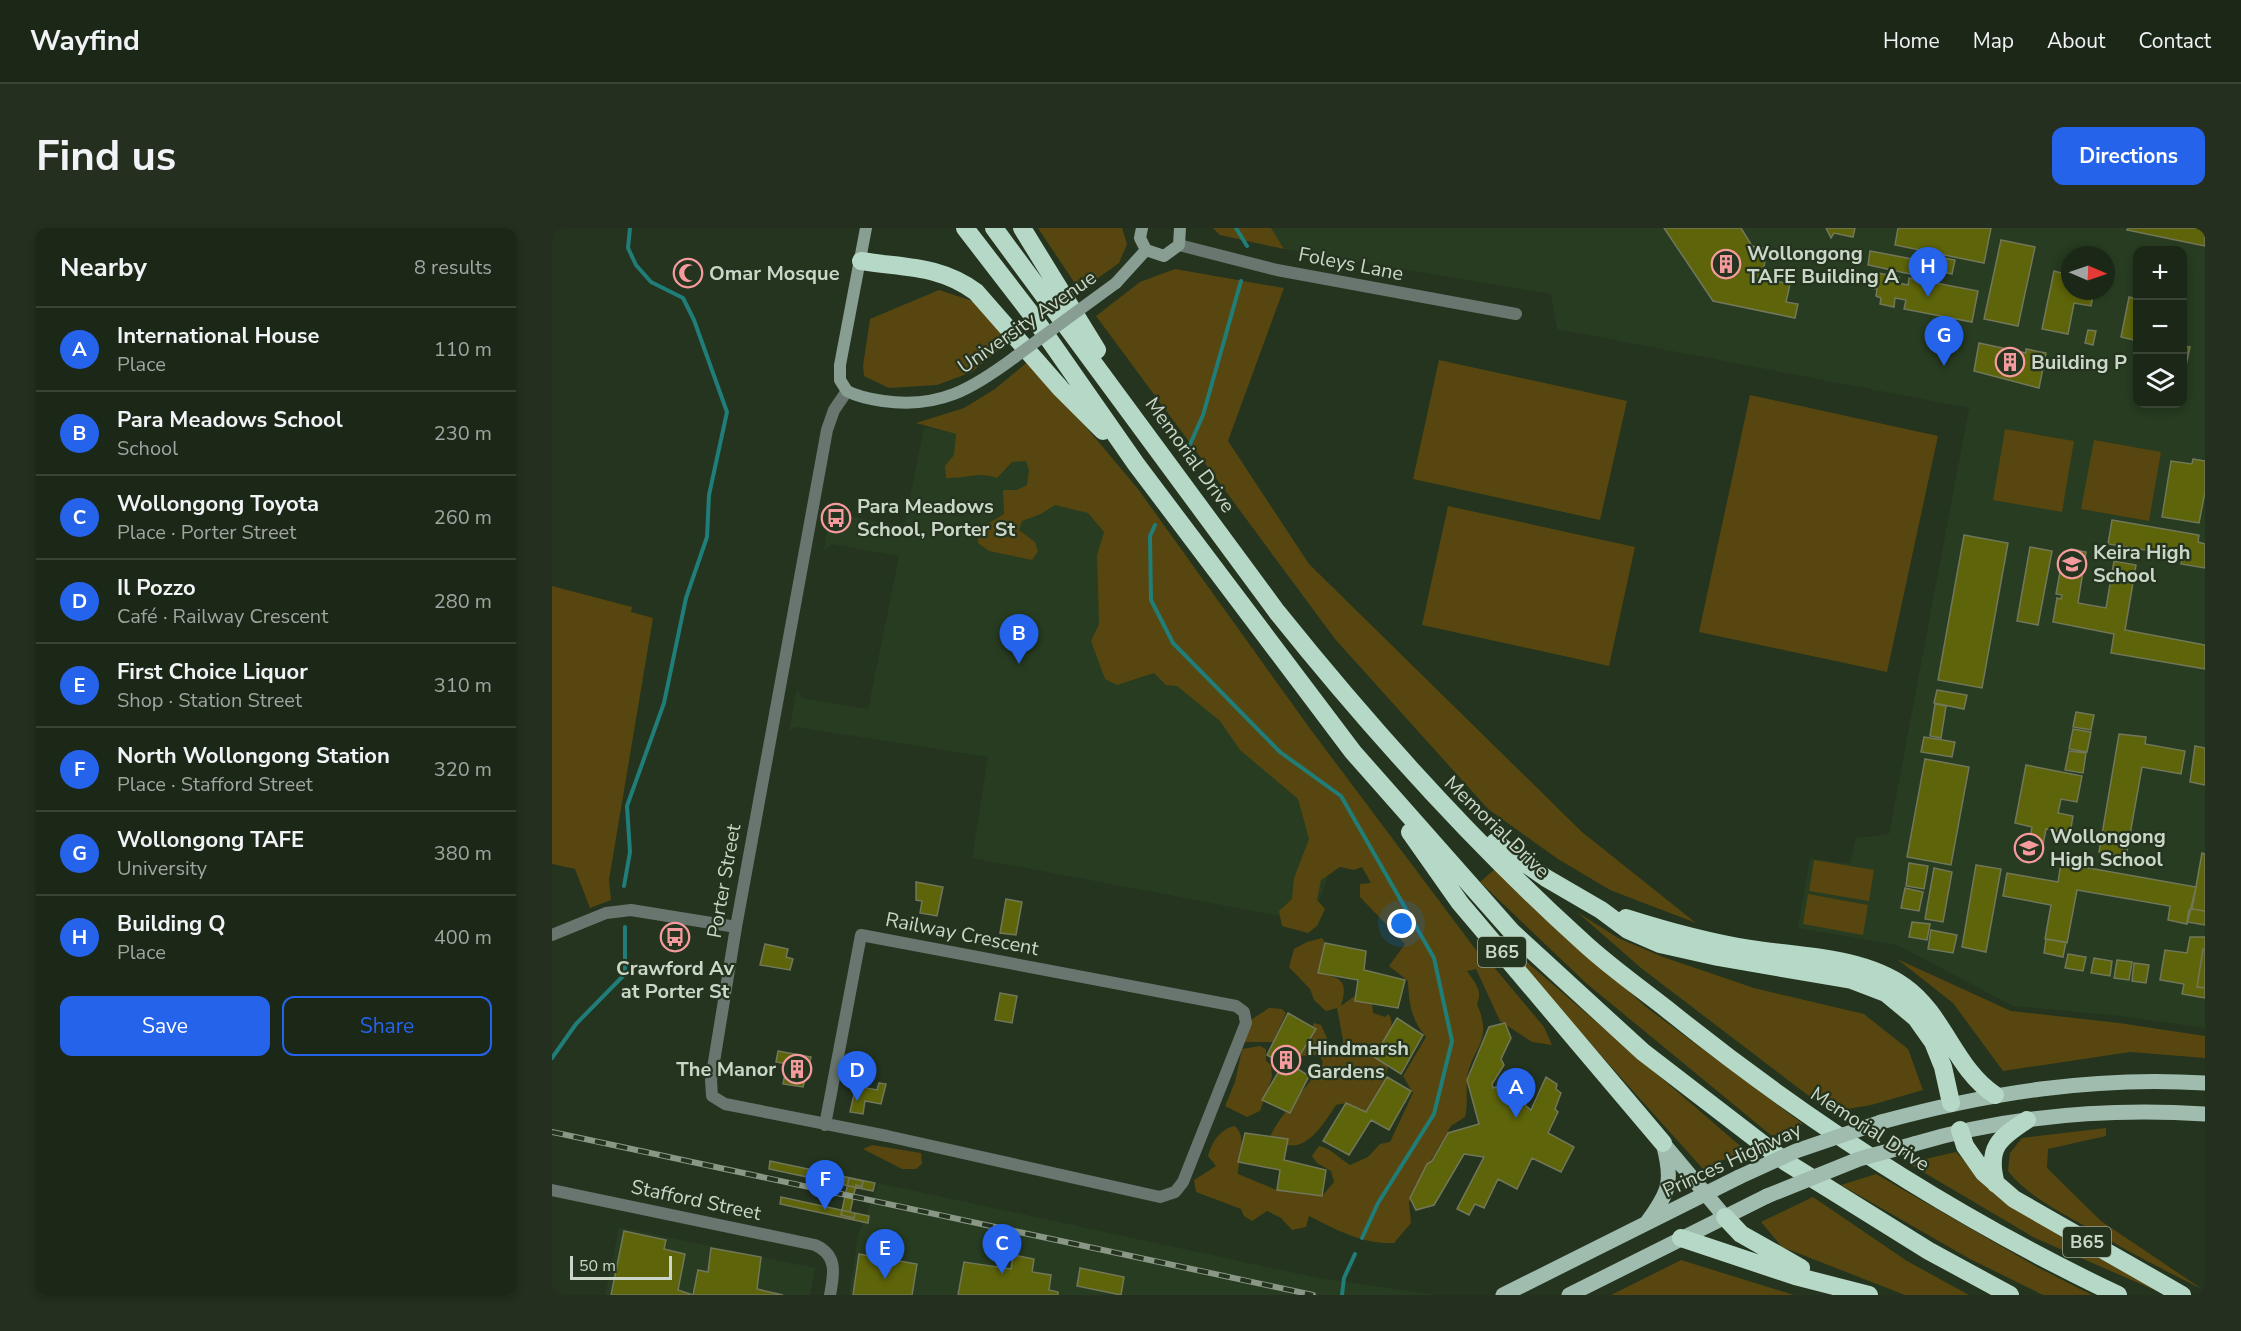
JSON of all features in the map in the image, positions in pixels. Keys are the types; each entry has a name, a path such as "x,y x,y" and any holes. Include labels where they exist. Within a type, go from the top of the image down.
{"highway":[{"path":"965,228 1032,315 1137,464 1353,752 1512,932 1643,1052 1786,1162 1929,1251 2010,1295"},
{"name":"Memorial Drive","path":"994,228 1277,612 1383,741 1425,787 1583,943 1776,1095 1832,1133 1982,1225 2118,1295"},
{"path":"1022,228 1158,449"},
{"path":"861,261 933,270 962,282 976,292 1061,389 1137,464"},
{"name":"B65","path":"1353,752 1460,903 1663,1143"},
{"name":"B65","path":"1425,787 1514,857 1601,910 1628,930 1674,949 1852,980 1886,993 1911,1013 1933,1042 1943,1067 1951,1103"},
{"path":"1601,910 1677,934 1846,963 1885,975 1905,987 1924,1004 1976,1080 1995,1095"},
{"path":"1996,1184 1992,1166 1995,1146 2008,1132 2027,1120"},
{"name":"B65","path":"1960,1130 1974,1159 1996,1184 2037,1214 2182,1295"},
{"name":"B65","path":"1725,1217 1741,1234 1766,1250 1829,1283"},
{"name":"B65","path":"1681,1238 1795,1276 1869,1295"}],"main road":[{"path":"847,391 840,380 840,365 866,228"},
{"path":"1142,228 1140,238 1146,250 1164,256 1179,245 1180,228"},
{"name":"University Avenue","path":"847,391 888,401 931,401 968,389 1116,283 1146,250"},
{"name":"Princes Highway","path":"1503,1295 1739,1177 1796,1151 1881,1122 1951,1103 1995,1095 2116,1082 2205,1083"},
{"name":"B65","path":"1951,1103 1960,1130"},
{"path":"1569,1295 1767,1196 1859,1159 1960,1130 2027,1120 2123,1112 2205,1114"},
{"path":"1646,1223 1662,1201 1668,1188 1668,1165 1663,1143"},
{"name":"B65","path":"1663,1143 1725,1217"}],"street":[{"name":"Foleys Lane","path":"1179,245 1277,270 1516,314"},
{"name":"Porter Street","path":"847,391 828,423 735,927 711,1080 712,1095 725,1104 1160,1197"},
{"path":"552,935 606,913 631,910 735,927"},
{"name":"Railway Crescent","path":"825,1125 861,935 1236,1006 1244,1012 1246,1023 1183,1182 1175,1192 1160,1197"},
{"name":"Stafford Street","path":"552,1190 810,1244 828,1254 834,1268 830,1295"}],"shaded area":[{"path":"1038,228 1122,228 1127,244 1119,263 1080,291"},
{"path":"1213,228 1271,228 1284,249 1220,235"},
{"path":"1271,228 2205,228 2205,1028 2120,1016 2013,1006 1897,945 1798,928 1810,858 1850,864 1856,838 1889,834 1969,408 1557,329 1551,294 1284,249"},
{"path":"1175,269 1284,288 1228,441 1309,564 1582,832 1696,923 1610,890 1558,859 1488,809 1335,639 1096,316 1140,282"},
{"path":"939,290 979,303 1014,337 972,372 937,385 889,388 864,376 863,366 870,319"},
{"path":"1030,360 1138,489 1311,730 1479,954 1488,960 1544,1027 1552,1045 1532,1042 1500,1021 1476,969 1467,971 1479,991 1477,1004 1483,1028 1480,1044 1469,1069 1465,1117 1451,1126 1427,1164 1409,1202 1411,1223 1394,1243 1360,1239 1309,1216 1306,1227 1292,1230 1281,1218 1267,1211 1252,1221 1244,1216 1241,1209 1196,1192 1194,1180 1216,1166 1208,1156 1214,1141 1224,1130 1234,1126 1241,1135 1238,1174 1277,1190 1322,1196 1334,1182 1331,1171 1317,1163 1312,1156 1319,1146 1324,1147 1350,1165 1368,1157 1380,1144 1390,1142 1413,1093 1403,1076 1426,1037 1412,1011 1408,981 1389,966 1405,944 1360,897 1360,884 1371,883 1362,867 1354,870 1340,867 1321,880 1317,900 1325,909 1317,926 1308,933 1282,926 1279,911 1292,899 1294,878 1309,839 1298,799 1240,750 1220,721 1177,686 1166,685 1154,673 1117,685 1105,679 1091,641 1099,624 1097,555 1104,532 1088,513 1055,505 1041,514 1022,521 1019,530 1035,542 1038,551 1032,560 989,551 978,543 979,529 1004,514 1003,490 1017,490 1027,485 1029,470 1026,461 1012,462 997,478 978,475 946,478 945,466 954,455 956,434 916,423 964,408 995,389"},
{"path":"1439,360 1627,401 1600,520 1413,479"},
{"path":"1750,395 1938,436 1887,672 1699,632"},
{"path":"924,427 1017,445 1104,482 1345,827 1312,922 972,858 988,757 797,727 789,731 797,689 802,698 868,709 899,556 832,544 824,550 831,507 839,514 904,527"},
{"path":"2005,429 2074,441 2062,512 1993,500"},
{"path":"2094,440 2161,452 2149,521 2081,509"},
{"path":"1448,506 1635,547 1609,666 1422,625"},
{"path":"552,586 632,607 631,612 653,618 609,880 611,900 590,908 575,869 552,864"},
{"path":"1814,860 1874,870 1869,901 1809,891"},
{"path":"1495,869 1646,1007 1803,1124 1772,1136 1586,983 1480,882"},
{"path":"1808,894 1868,905 1863,935 1803,924"},
{"path":"1577,912 1618,938 1663,957 1754,988 1864,1014 1908,1049 1923,1090 1871,1105 1830,1112 1641,968"},
{"path":"1485,926 1745,1150 1703,1169"},
{"path":"1322,938 1325,943 1318,973 1341,982 1344,991 1341,1006 1356,995 1372,1003 1373,1013 1385,1017 1388,1014 1391,1019 1388,1036 1374,1057 1388,1066 1385,1079 1366,1112 1346,1103 1336,1105 1322,1126 1310,1138 1303,1143 1287,1145 1270,1137 1323,1062 1319,1055 1299,1056 1314,1023 1321,1025 1333,1051 1341,1051 1343,1040 1337,1008 1326,1011 1314,1000 1310,989 1289,967 1294,949"},
{"path":"1897,959 2011,1011 2119,1023 2205,1036 2205,1058 2130,1052 2003,1071 1953,1003"},
{"path":"1269,1008 1282,1009 1286,1013 1273,1042 1245,1042 1246,1023"},
{"path":"1260,1046 1266,1049 1266,1061 1271,1065 1272,1077 1260,1111 1247,1117 1225,1106 1235,1082 1242,1049"},
{"path":"2106,1128 2106,1136 2048,1149 2047,1168 2101,1221 2202,1289 2052,1207 2024,1188 2008,1171 2010,1153 2022,1138"},
{"path":"872,1145 921,1153 922,1164 916,1169 902,1169 863,1149"},
{"path":"1956,1152 1991,1190 2166,1295 2035,1238 1908,1163"},
{"path":"1876,1174 2037,1267 2092,1295 2043,1295 1970,1259 1841,1185"},
{"path":"878,1183 1319,1278 1437,1295 849,1295 858,1236"},
{"path":"1813,1197 1907,1261 1969,1295 1905,1295 1782,1247 1761,1222"},
{"path":"619,1227 815,1268 810,1295 605,1295"},
{"path":"1681,1260 1794,1295 1611,1295"}],"building":[{"name":"Wollongong TAFE Building A","path":"1664,228 1741,228 1752,246 1767,249 1762,278 1790,284 1786,302 1798,304 1795,318 1713,301"},
{"path":"1826,228 1855,228 1853,237 1834,233 1831,238"},
{"path":"1898,228 1991,228 1984,263 1895,245"},
{"path":"2128,228 2205,228 2205,246 2127,230"},
{"path":"2001,240 2035,247 2018,326 1984,319"},
{"path":"1870,251 1918,260 1915,275 1868,265"},
{"path":"1933,256 1955,260 1952,274 1931,269"},
{"path":"2054,271 2061,273 2061,300 2092,300 2091,306 2074,303 2068,334 2042,329"},
{"path":"1873,272 1899,277 1898,283 1908,285 1909,278 1978,291 1972,322 1904,309 1906,300 1895,298 1894,307 1880,304 1881,298 1876,296 1877,289 1870,288"},
{"path":"2129,297 2133,298 2133,340 2121,337"},
{"path":"2088,330 2096,331 2093,345 2085,343"},
{"name":"Building P","path":"1979,343 2026,353 2026,349 2046,353 2039,388 1974,371"},
{"path":"2193,459 2205,461 2205,492 2199,523 2162,517 2171,461 2192,464"},
{"path":"2112,520 2199,535 2198,542 2205,544 2205,568 2181,564 2183,556 2108,544"},
{"path":"1964,535 2008,543 1982,688 1938,680"},
{"path":"2030,547 2052,551 2038,625 2017,621"},
{"name":"Keira High School","path":"2071,549 2086,552 2078,603 2106,608 2114,561 2136,565 2125,630 2205,645 2205,669 2111,653 2114,634 2053,622 2057,598 2061,599 2062,595 2056,594 2063,556 2069,557"},
{"path":"1937,690 1967,695 1964,709 1934,703"},
{"path":"1935,704 1946,706 1941,738 1930,736"},
{"path":"2076,712 2094,715 2091,730 2073,727"},
{"path":"2073,729 2091,732 2087,752 2069,749"},
{"path":"2119,734 2146,737 2145,744 2185,751 2181,774 2142,767 2126,857 2099,852"},
{"path":"1924,737 1955,742 1952,757 1921,752"},
{"path":"2195,746 2205,748 2205,785 2190,782"},
{"path":"2069,751 2086,753 2083,773 2065,770"},
{"path":"1925,759 1969,767 1951,865 1907,857"},
{"path":"2026,765 2082,776 2077,802 2061,799 2058,813 2073,816 2070,834 2046,829 2043,845 2029,842 2032,827 2015,823"},
{"path":"2202,853 2205,854 2205,911 2192,909"},
{"path":"1909,863 1928,866 1924,889 1906,886"},
{"path":"2061,863 2196,887 2187,924 2168,920 2170,906 2077,890 2067,943 2045,939 2051,905 2003,896 2007,873 2058,882"},
{"path":"1976,865 2001,869 1986,952 1962,947"},
{"path":"1934,868 1952,872 1943,922 1925,919"},
{"path":"916,882 943,887 937,916 920,913 922,901 916,900"},
{"path":"1905,888 1923,892 1919,911 1901,908"},
{"path":"1006,899 1022,902 1016,935 1000,933"},
{"path":"2189,910 2205,911 2205,925 2187,922"},
{"path":"1912,922 1930,924 1927,940 1909,937"},
{"path":"1931,930 1957,935 1953,953 1928,949"},
{"path":"2190,937 2205,937 2205,998 2182,994 2184,984 2160,980 2165,950 2187,953"},
{"path":"2046,939 2066,942 2063,957 2044,953"},
{"name":"Hindmarsh Gardens","path":"1325,943 1366,951 1364,970 1405,980 1398,1008 1355,1001 1358,980 1318,973"},
{"path":"765,944 788,949 786,957 793,959 790,970 760,965"},
{"path":"2203,949 2205,949 2205,988 2197,987"},
{"path":"2068,954 2086,957 2083,971 2065,968"},
{"path":"2094,958 2112,961 2110,976 2091,973"},
{"path":"2117,960 2132,962 2129,980 2114,978"},
{"path":"2134,963 2149,965 2146,983 2132,981"},
{"path":"1000,993 1017,996 1012,1023 995,1020"},
{"name":"Hindmarsh Gardens","path":"1288,1013 1316,1029 1293,1066 1309,1076 1290,1113 1262,1100 1283,1064 1267,1055"},
{"name":"Hindmarsh Gardens","path":"1397,1018 1423,1035 1401,1074 1374,1057"},
{"path":"1505,1023 1511,1038 1501,1059 1504,1065 1492,1084 1493,1088 1512,1082 1522,1090 1526,1106 1531,1110 1546,1077 1557,1084 1556,1089 1561,1093 1555,1109 1558,1112 1548,1133 1574,1147 1561,1172 1532,1158 1517,1189 1498,1179 1484,1208 1475,1204 1469,1215 1457,1209 1484,1157 1464,1154 1434,1205 1416,1210 1410,1198 1427,1164 1432,1161 1448,1133 1479,1124 1467,1080 1489,1027"},
{"name":"The Manor","path":"778,1051 811,1057 803,1087 783,1084 787,1064 776,1062"},
{"name":"Hindmarsh Gardens","path":"1387,1077 1411,1091 1389,1130 1371,1120 1349,1155 1323,1141 1346,1103 1366,1112"},
{"path":"879,1083 886,1084 881,1104 865,1101 863,1114 850,1112 856,1086 877,1090"},
{"path":"1245,1133 1288,1139 1284,1160 1326,1170 1322,1196 1277,1190 1280,1170 1238,1162"},
{"path":"770,1161 875,1183 873,1191 769,1169"},
{"path":"849,1178 863,1181 862,1187 856,1185 850,1212 855,1213 854,1218 841,1215"},
{"path":"781,1197 869,1216 868,1223 780,1204"},
{"path":"624,1231 666,1240 664,1249 685,1254 678,1290 693,1295 611,1295"},
{"path":"711,1248 761,1257 757,1289 783,1295 693,1295 698,1270 708,1272"},
{"path":"859,1254 917,1264 912,1295 853,1295"},
{"path":"1013,1255 1034,1259 1032,1272 1051,1275 1049,1290 1058,1292 1058,1295 958,1295 964,1262 1011,1269"},
{"path":"1080,1268 1124,1277 1121,1295 1077,1286"}],"waterway":[{"path":"624,886 630,852 627,806 664,703 686,598 707,537 709,495 727,412 694,320 683,298 651,282 636,265 628,248 630,228"},
{"path":"1236,228 1247,246"},
{"path":"1188,449 1203,415 1241,281"},
{"path":"1155,525 1150,536 1151,600 1173,643 1280,752 1341,796 1434,958 1452,1041 1434,1114 1378,1203 1362,1238"},
{"path":"552,1058 576,1024 625,974 625,927"},
{"path":"1342,1295 1344,1278 1355,1254"}],"railway":[{"path":"552,1132 1313,1295"}],"place":[{"name":"Wollongong TAFE Building A","path":"1726,264"},
{"name":"Omar Mosque","path":"688,273"},
{"name":"Building Q","path":"1928,297"},
{"name":"Building P","path":"2010,362"},
{"name":"Wollongong TAFE","path":"1944,366"},
{"name":"Para Meadows School, Porter St","path":"836,518"},
{"name":"Keira High School","path":"2072,564"},
{"name":"Para Meadows School","path":"1019,664"},
{"name":"Wollongong High School","path":"2029,848"},
{"name":"Crawford Av at Porter St","path":"675,937"},
{"name":"Hindmarsh Gardens","path":"1286,1060"},
{"name":"The Manor","path":"797,1069"},
{"name":"Il Pozzo","path":"857,1101"},
{"name":"International House","path":"1516,1118"},
{"name":"North Wollongong Station","path":"825,1210"},
{"name":"Wollongong Toyota","path":"1002,1274"},
{"name":"First Choice Liquor","path":"885,1279"}]}
